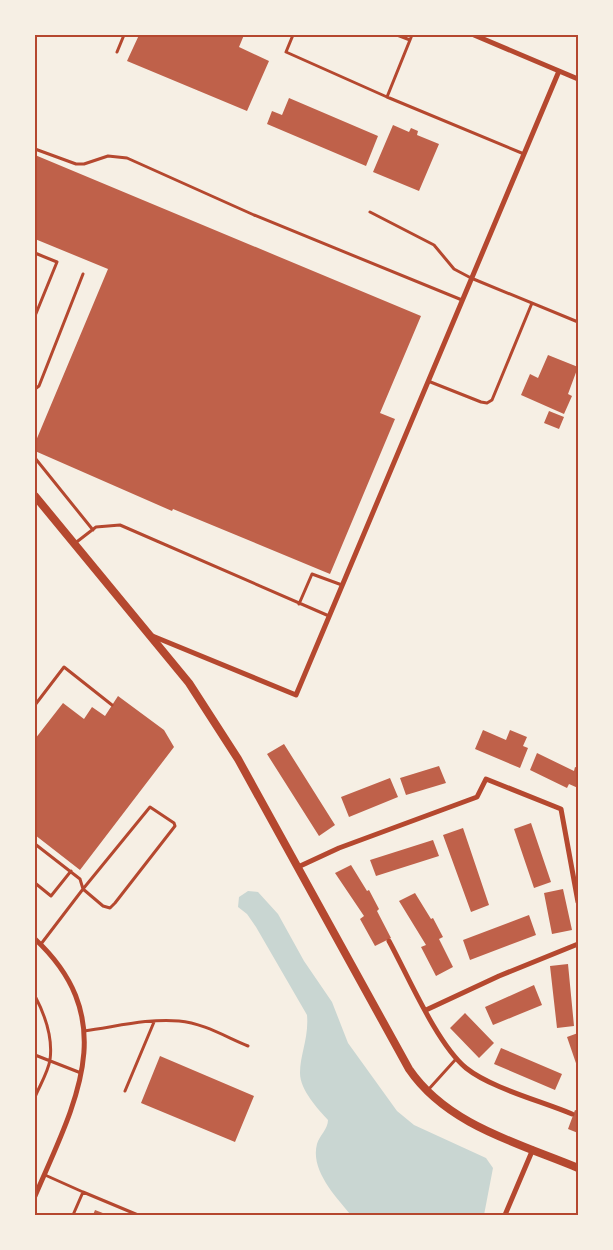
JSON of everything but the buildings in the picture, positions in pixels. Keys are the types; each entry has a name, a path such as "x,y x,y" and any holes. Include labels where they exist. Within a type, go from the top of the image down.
{"street":[{"path":"474,35 578,78"},
{"path":"150,635 296,695 559,71"},
{"path":"35,496 150,635 210,713 298,867 409,1069 426,1092 458,1117 578,1168"},
{"path":"298,867 339,848 477,797 486,779 561,809 578,902"},
{"path":"35,939 67,977 79,1000 84,1031 81,1074 76,1101 35,1196"},
{"path":"390,941 443,1043 456,1059 468,1069 487,1080 572,1114"},
{"path":"426,1010 499,976 578,944"},
{"path":"505,1215 533,1149"}],"lane":[{"path":"117,52 124,35"},
{"path":"293,35 286,52 387,97 524,154"},
{"path":"397,35 410,40"},
{"path":"387,97 412,35"},
{"path":"35,149 76,164 84,164 108,156 126,158 254,214 462,300"},
{"path":"370,212 434,245 454,269 471,278 578,322"},
{"path":"35,253 57,262 35,316"},
{"path":"35,389 39,386 83,274"},
{"path":"428,382 480,402 487,403 492,400 532,303"},
{"path":"35,458 92,530"},
{"path":"74,544 92,530 107,525 120,525 329,616"},
{"path":"300,604 312,574 342,585"},
{"path":"35,705 64,667 112,705"},
{"path":"35,844 80,879 83,889 103,906 110,908 173,829 174,823 150,807 83,889 41,944"},
{"path":"35,883 51,896 71,871"},
{"path":"35,996 42,1008 50,1037 50,1061 35,1097"},
{"path":"84,1031 154,1021 188,1023 205,1027 248,1046"},
{"path":"125,1091 154,1021"},
{"path":"35,1055 81,1074"},
{"path":"426,1092 456,1059"},
{"path":"44,1175 138,1215"},
{"path":"73,1215 83,1192"}],"shaded area":[{"path":"248,891 258,892 278,914 304,961 332,1002 348,1043 397,1111 414,1125 486,1158 493,1168 484,1215 351,1215 332,1191 317,1164 316,1154 318,1141 327,1126 328,1120 310,1099 303,1086 300,1073 307,1031 307,1015 256,927 247,914 238,907 239,897"}]}
